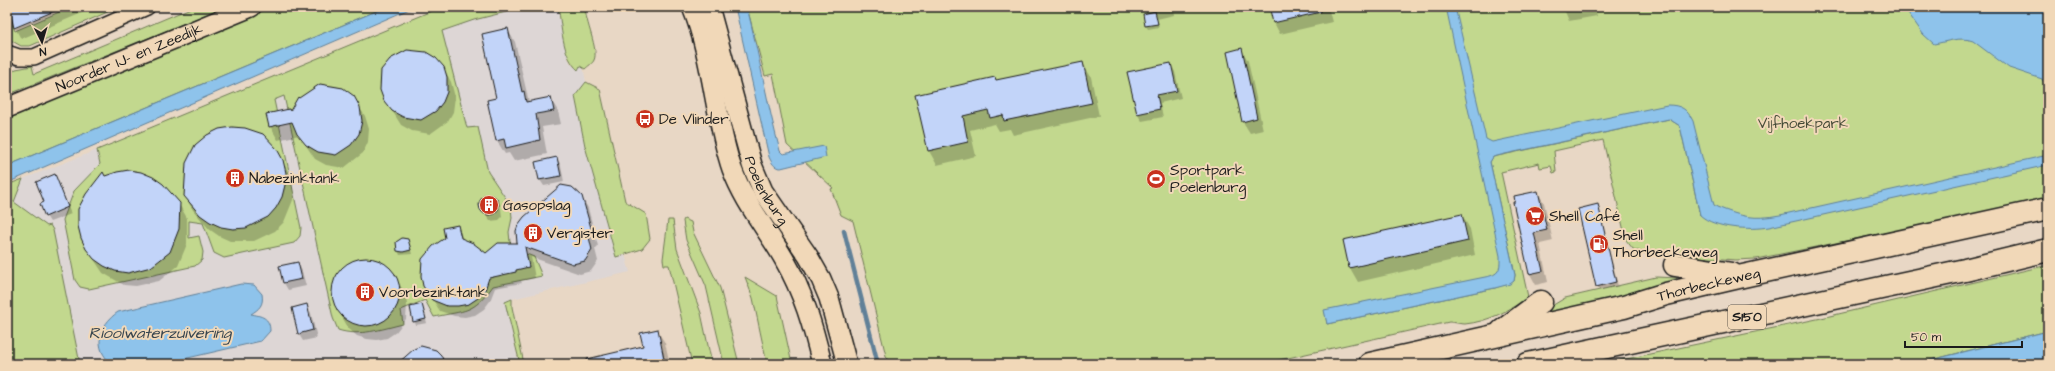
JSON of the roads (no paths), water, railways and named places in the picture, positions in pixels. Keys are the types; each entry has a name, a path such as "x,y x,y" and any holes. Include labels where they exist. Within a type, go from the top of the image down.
{"main road":[{"name":"Thorbeckeweg","path":"1370,364 1624,307 1666,294 1743,276 2048,209"},
{"name":"S150","path":"1528,364 1966,270 2048,250"},
{"path":"1675,265 1743,276"},
{"path":"1496,335 1541,302"}],"street":[{"path":"11,54 29,58 147,7"},
{"name":"Noorder IJ- en Zeedijk","path":"7,108 251,7"},
{"name":"Poelenburg","path":"692,7 707,55 726,145 733,170 743,195 783,257 798,284 813,325 822,364"},
{"name":"Poelenburg","path":"709,7 752,165 763,191 808,256 820,279 829,298 847,364"}],"water":[{"path":"386,7 414,7 7,183 7,166"},
{"path":"735,7 747,7 780,151 783,154 824,146 826,157 781,168 772,163 769,157"},
{"path":"1446,7 1455,7 1486,139 1492,142 1667,105 1680,107 1688,113 1693,121 1714,205 1748,217 1780,215 2048,155 2048,165 1769,227 1743,228 1723,226 1706,220 1700,215 1680,126 1669,119 1505,154 1493,157 1490,162 1515,275 1514,281 1510,284 1495,288 1327,324 1324,310 1490,276 1494,275 1499,269 1500,256"},
{"path":"1904,7 2048,7 2048,90 2042,79 2009,68 1973,41 1958,39 1934,44 1923,34"},
{"name":"Rioolwaterzuivering","path":"241,284 254,285 262,294 262,304 251,314 264,318 270,326 270,331 261,341 162,364 112,364 102,351 100,337 102,330 111,317 118,312"},
{"path":"2048,331 2048,364 1915,364"}],"waterway":[{"path":"844,231 878,364"}],"place":[{"name":"De Vlinder","path":"645,119"},
{"name":"Nabezinktank","path":"235,178"},
{"name":"Sportpark Poelenburg","path":"1156,179"},
{"name":"Gasopslag","path":"489,205"},
{"name":"Shell Café","path":"1535,216"},
{"name":"Vergister","path":"533,233"},
{"name":"Shell Thorbeckeweg","path":"1599,244"},
{"name":"Voorbezinktank","path":"365,292"}],"park label":[{"name":"Vijfhoekpark","path":"1803,123"}]}
